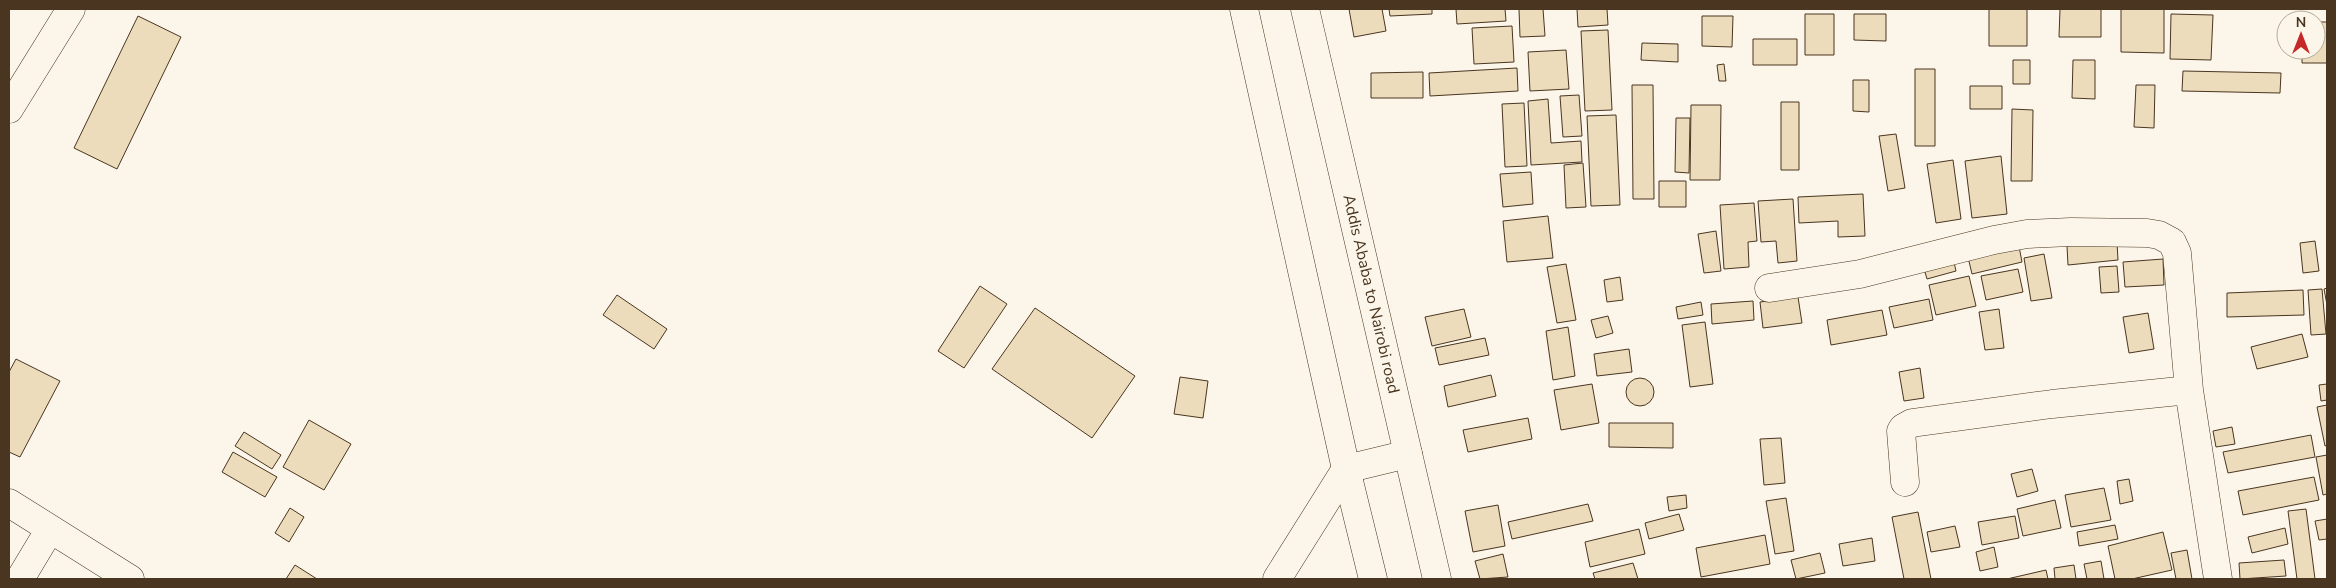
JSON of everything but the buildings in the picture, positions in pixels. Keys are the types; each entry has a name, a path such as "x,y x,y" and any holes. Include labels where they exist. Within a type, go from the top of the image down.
{"main road":[{"path":"9,109 71,9"},
{"path":"1244,9 1346,469 1374,579"},
{"name":"Addis Ababa to Nairobi road","path":"1305,9 1437,579"},
{"path":"1769,288 1860,274 1994,240 2027,234 2071,232 2147,233 2159,235 2172,242 2177,253 2189,390 2218,579"},
{"path":"1905,482 1900,431 1912,423 2052,404 2189,390"},
{"path":"1278,579 1346,469 1408,454"},
{"path":"9,502 130,579"},
{"path":"20,579 50,529"}]}
